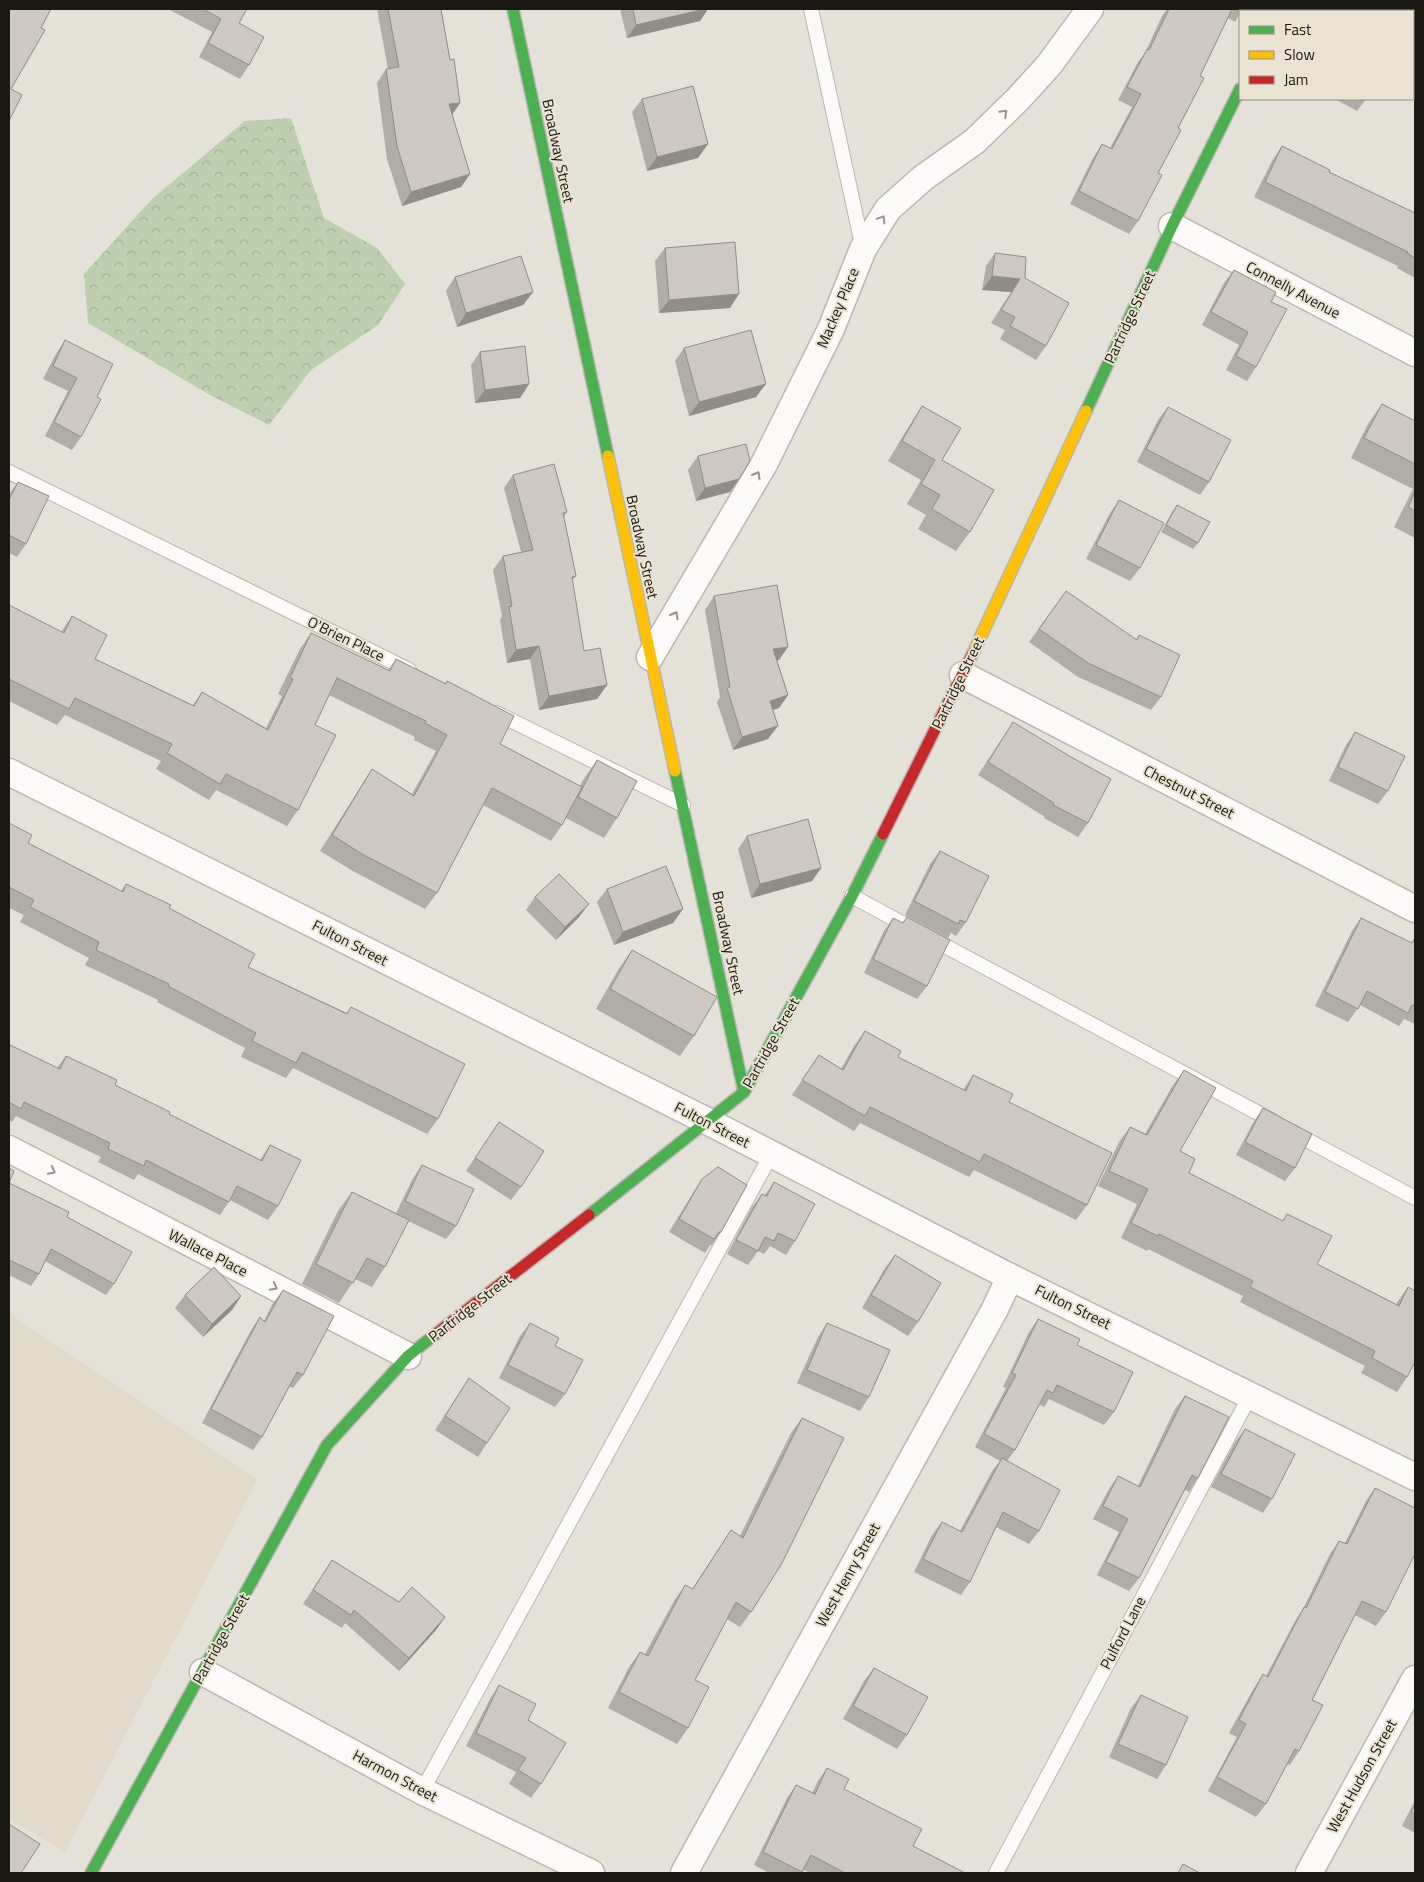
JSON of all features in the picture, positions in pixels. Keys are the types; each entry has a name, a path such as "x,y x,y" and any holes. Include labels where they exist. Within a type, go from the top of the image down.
{"street":[{"name":"Broadway Street","path":"513,9 744,1092"},
{"name":"Mackey Place","path":"650,657 764,464 831,329 863,249 888,209 923,178 976,141 1018,99 1049,64 1090,9"},
{"name":"Partridge Street","path":"91,1873 327,1445 408,1356 709,1122 744,1092 852,896 963,675 1172,226 1239,91"},
{"name":"Connelly Avenue","path":"1172,226 1415,353"},
{"name":"Chestnut Street","path":"963,675 1415,909"},
{"name":"Fulton Street","path":"9,772 709,1122 771,1156 1010,1277 1251,1394 1415,1477"},
{"name":"Wallace Place","path":"9,1149 408,1356"},
{"name":"West Henry Street","path":"684,1873 985,1326 1010,1277"},
{"name":"Harmon Street","path":"203,1672 422,1792 591,1873"},
{"name":"West Hudson Street","path":"1309,1873 1415,1679"}],"lane":[{"path":"812,9 863,249"},
{"name":"O'Brien Place","path":"9,472 426,678"},
{"path":"488,709 683,805"},
{"path":"852,896 1415,1198"},
{"path":"422,1792 771,1156"},
{"name":"Pulford Lane","path":"996,1873 1251,1394"}],"shaded area":[{"path":"9,1313 258,1479 65,1852 9,1819"}],"green space":[{"path":"291,118 324,218 377,248 405,284 378,325 311,370 269,425 210,395 88,323 84,274 152,199 245,121"}],"building":[{"path":"9,9 51,9 41,28 45,30 11,89 22,95 9,121"},
{"path":"203,9 247,9 239,23 264,37 249,65 208,43 221,19"},
{"path":"388,9 441,9 450,60 454,59 460,103 449,104 470,174 411,192 397,146 386,69 399,67"},
{"path":"633,9 705,9 636,25"},
{"path":"1169,9 1232,9 1200,76 1204,78 1178,128 1181,130 1158,173 1162,175 1138,221 1079,191 1102,144 1112,149 1141,94 1127,87 1147,49 1149,50"},
{"path":"1415,9 1415,45 1414,10 1360,10"},
{"path":"693,86 708,144 657,157 642,99"},
{"path":"1282,146 1330,170 1329,172 1415,213 1415,258 1408,252 1265,182"},
{"path":"735,242 739,294 669,300 665,248"},
{"path":"995,253 1026,257 1025,278 1069,303 1046,346 1010,326 1015,317 1001,310 1020,279 992,276"},
{"path":"521,256 533,292 466,313 455,277"},
{"path":"1234,270 1276,292 1271,302 1287,309 1256,367 1236,356 1248,332 1211,312"},
{"path":"751,330 766,384 699,402 684,348"},
{"path":"65,340 113,364 97,397 101,399 81,437 54,422 77,378 53,366"},
{"path":"525,346 529,384 485,390 480,352"},
{"path":"1382,404 1415,421 1415,464 1364,438"},
{"path":"922,406 961,428 942,460 994,490 970,532 932,509 940,495 921,484 935,460 902,441"},
{"path":"1168,407 1231,440 1209,482 1146,449"},
{"path":"746,444 750,461 739,479 705,488 698,456"},
{"path":"554,464 567,512 563,513 576,576 572,577 584,651 600,648 607,685 549,696 539,646 516,650 509,607 512,606 503,556 533,550 513,475"},
{"path":"18,482 49,496 26,544 9,535 9,500"},
{"path":"1415,492 1415,511 1408,507"},
{"path":"1119,500 1164,523 1140,568 1096,545"},
{"path":"1177,505 1210,522 1198,543 1166,525"},
{"path":"777,585 788,647 773,649 788,695 770,701 778,726 742,737 727,688 730,687 714,596"},
{"path":"1066,591 1137,640 1139,635 1180,655 1161,697 1088,663 1039,629"},
{"path":"9,605 64,633 72,616 107,635 95,659 194,706 202,692 268,730 293,679 290,678 311,633 390,671 396,659 446,684 447,681 514,716 500,744 582,787 562,825 492,788 437,893 362,854 332,835 372,769 414,796 447,735 425,723 426,721 337,678 315,725 336,735 298,810 226,774 220,784 167,753 172,744 75,698 69,709 9,679"},
{"path":"1013,722 1111,779 1088,823 1053,805 1054,803 988,762"},
{"path":"1355,732 1405,756 1388,791 1338,767"},
{"path":"597,760 637,781 617,818 578,797"},
{"path":"808,819 821,868 760,884 747,836"},
{"path":"9,823 32,835 28,843 123,892 126,884 171,905 169,908 255,954 248,967 347,1014 351,1007 465,1064 438,1119 302,1052 296,1063 252,1041 256,1033 168,986 169,984 96,950 99,942 30,907 34,900 9,887"},
{"path":"940,851 989,876 966,922 960,920 958,924 914,901"},
{"path":"666,866 683,909 623,932 607,889"},
{"path":"559,874 589,904 565,927 535,897"},
{"path":"907,917 950,940 927,986 873,959 893,918 903,923"},
{"path":"1361,918 1412,943 1415,938 1415,1006 1412,1005 1408,1013 1367,991 1358,1009 1325,992"},
{"path":"632,950 717,997 694,1036 610,989"},
{"path":"865,1031 901,1051 898,1057 966,1091 973,1075 1013,1094 1009,1102 1112,1153 1087,1205 984,1154 980,1162 870,1107 865,1116 802,1080 819,1055 843,1070"},
{"path":"10,1045 60,1069 66,1056 117,1080 115,1085 262,1161 270,1145 301,1160 278,1206 237,1186 229,1202 146,1160 144,1166 108,1149 110,1143 24,1102 21,1109 9,1102"},
{"path":"1184,1070 1216,1088 1180,1151 1195,1159 1189,1173 1283,1221 1287,1214 1332,1236 1317,1264 1399,1306 1408,1287 1415,1291 1415,1362 1407,1377 1372,1358 1375,1351 1250,1287 1253,1281 1159,1234 1158,1236 1131,1223 1148,1189 1109,1171 1130,1127 1147,1135"},
{"path":"1263,1108 1312,1134 1295,1168 1245,1142"},
{"path":"499,1122 544,1151 521,1187 475,1158"},
{"path":"422,1165 474,1189 456,1226 405,1201"},
{"path":"718,1167 747,1185 721,1232 714,1239 679,1219 702,1179"},
{"path":"9,1168 14,1171 9,1183"},
{"path":"774,1182 815,1204 795,1241 778,1233 774,1241 765,1237 758,1251 736,1240 762,1194 767,1196"},
{"path":"9,1183 69,1212 67,1217 132,1252 114,1284 51,1249 39,1274 9,1260"},
{"path":"352,1192 409,1220 385,1267 367,1258 353,1283 316,1264"},
{"path":"895,1255 941,1283 918,1322 871,1295"},
{"path":"214,1267 241,1296 212,1324 185,1295"},
{"path":"283,1290 334,1316 303,1375 297,1372 262,1437 211,1409 260,1317 265,1322"},
{"path":"1038,1319 1080,1339 1077,1345 1133,1372 1114,1412 1057,1385 1053,1393 1047,1390 1015,1450 984,1434 1016,1375 1012,1373"},
{"path":"530,1323 559,1338 555,1346 583,1360 565,1394 508,1365"},
{"path":"827,1323 890,1350 869,1397 807,1370"},
{"path":"469,1378 510,1408 487,1443 445,1416"},
{"path":"1185,1396 1229,1417 1198,1478 1192,1475 1139,1578 1106,1562 1128,1519 1103,1506 1118,1476 1140,1487"},
{"path":"802,1418 844,1438 781,1565 751,1612 736,1602 695,1680 709,1687 688,1728 619,1692 640,1652 648,1656 685,1585 693,1589 731,1530 743,1538"},
{"path":"1245,1429 1295,1454 1272,1499 1221,1474"},
{"path":"1002,1458 1060,1490 1039,1531 1003,1512 970,1582 923,1559 942,1522 962,1532"},
{"path":"1375,1488 1415,1508 1415,1554 1386,1612 1362,1601 1312,1700 1323,1705 1299,1751 1295,1749 1266,1804 1217,1777 1246,1724 1239,1720 1263,1674 1268,1677 1304,1607 1306,1608 1339,1541 1347,1544"},
{"path":"332,1560 399,1602 412,1587 445,1617 409,1658 354,1610 351,1615 313,1590"},
{"path":"874,1668 928,1697 907,1735 853,1706"},
{"path":"499,1685 536,1704 528,1720 566,1743 541,1784 518,1770 526,1758 476,1733"},
{"path":"1141,1695 1188,1717 1166,1765 1118,1744"},
{"path":"827,1768 849,1779 844,1789 922,1829 913,1846 965,1873 845,1873 811,1855 802,1872 763,1852 796,1785 815,1794"},
{"path":"1415,1805 1415,1814 1411,1812"},
{"path":"9,1824 40,1844 21,1873 9,1873"},
{"path":"1183,1864 1200,1873 1178,1873"}],"traffic: fast":[{"path":"513,9 608,456"},
{"path":"1086,411 1172,226 1239,91"},
{"path":"675,771 744,1092"},
{"path":"589,1215 744,1092 852,896 883,834"},
{"path":"91,1873 327,1445 408,1356 437,1333"}],"traffic: slow":[{"path":"973,653 1086,411"},
{"path":"608,456 675,771"}],"traffic: jam":[{"path":"883,834 973,653"},
{"path":"437,1333 589,1215"}]}
